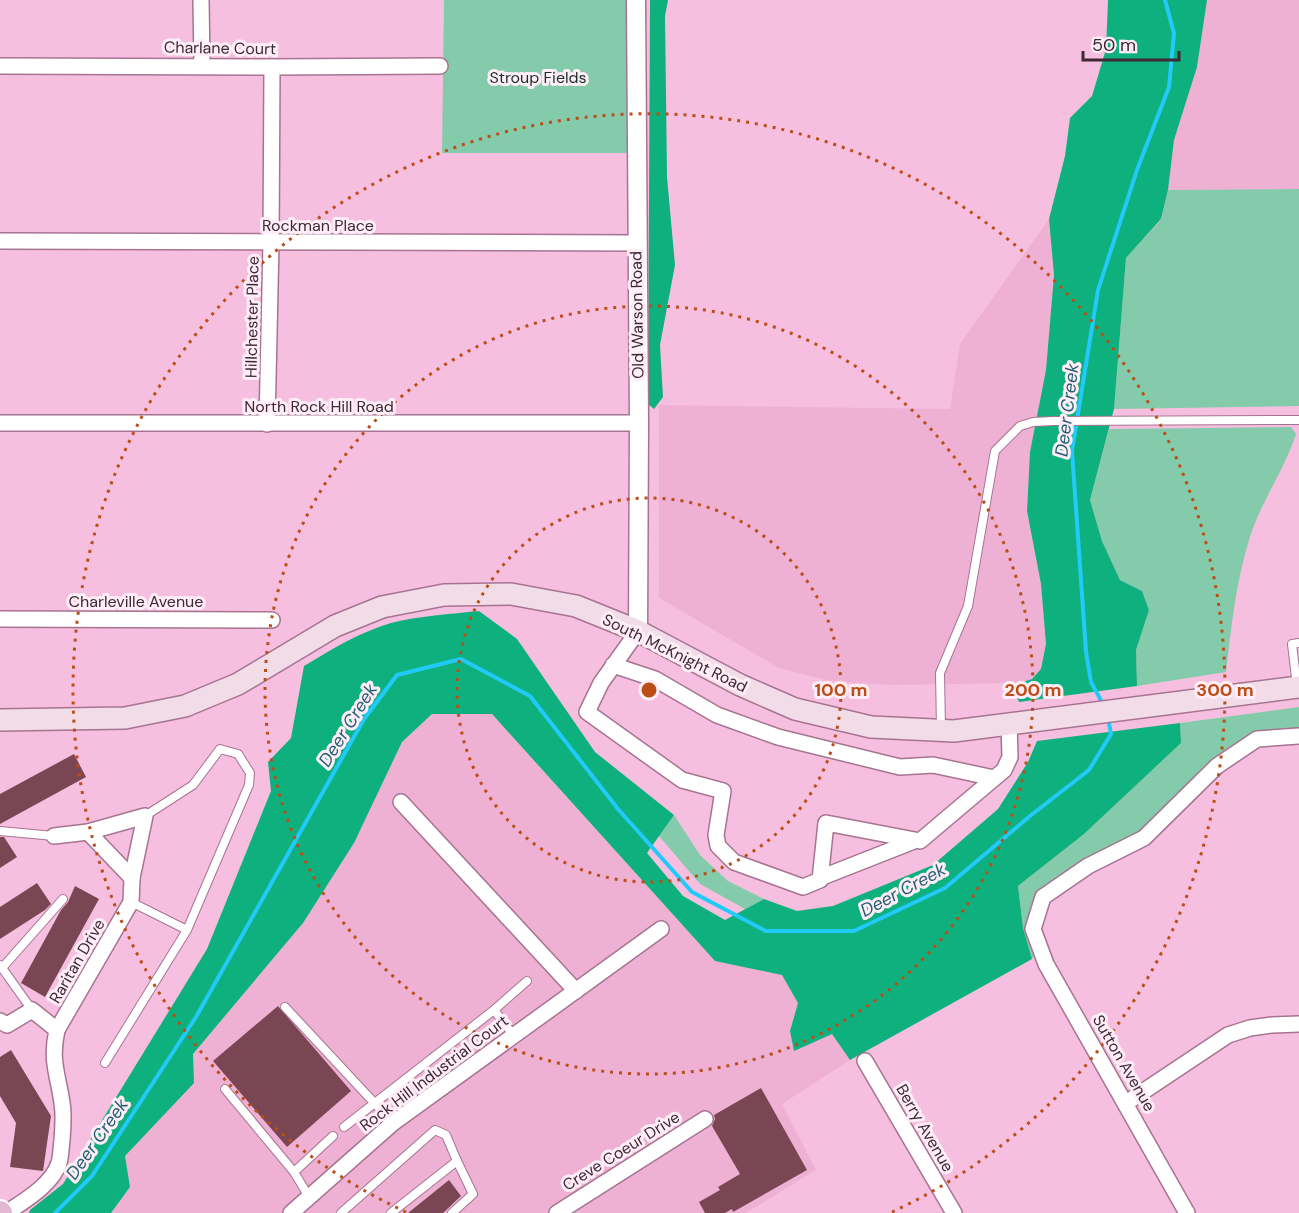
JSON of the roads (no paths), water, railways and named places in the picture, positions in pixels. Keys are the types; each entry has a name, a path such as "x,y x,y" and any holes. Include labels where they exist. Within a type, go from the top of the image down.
{"main road":[{"name":"South McKnight Road","path":"0,720 125,718 185,706 238,684 334,626 382,606 444,595 511,594 576,606 638,631 740,685 795,709 871,727 954,731 1298,687"}],"street":[{"path":"201,0 202,65"},
{"name":"Old Warson Road","path":"636,0 638,631"},
{"name":"Charlane Court","path":"0,66 440,66"},
{"name":"Hillchester Place","path":"267,424 272,67"},
{"name":"Rockman Place","path":"0,242 636,243"},
{"name":"North Rock Hill Road","path":"0,423 639,423"},
{"name":"Charleville Avenue","path":"0,619 272,620"},
{"path":"638,631 601,683 587,711 682,780 723,791 716,835 718,846 734,862 803,887 916,840"},
{"path":"614,665 655,679 717,715 778,737 900,767 933,765 994,778"},
{"path":"820,878 826,824 920,841 1004,770 1010,757 1010,724"},
{"name":"Sutton Avenue","path":"1187,1213 1046,964 1033,929 1043,897 1088,866 1144,838 1217,766 1257,739 1299,736"},
{"path":"401,802 576,991"},
{"path":"54,836 88,832 145,816"},
{"name":"Raritan Drive","path":"6,1213 49,1179 59,1164 64,1124 53,1060 57,1030 131,902 132,878 145,816"},
{"path":"88,832 132,878"},
{"name":"Rock Hill Industrial Court","path":"291,1213 393,1123 661,929"},
{"path":"0,1020 7,1025 32,1010 57,1030"},
{"path":"1126,1103 1228,1035 1250,1028 1299,1024"},
{"name":"Berry Avenue","path":"865,1061 954,1213"},
{"name":"Creve Coeur Drive","path":"557,1213 705,1119"}],"lane":[{"path":"941,731 940,673 968,606 995,451 1020,426 1032,422 1053,421 1299,420"},
{"path":"1298,687 1293,644 1299,643"},
{"path":"105,1063 187,930 249,785 250,773 238,754 220,749 193,785 145,816"},
{"path":"0,831 54,836"},
{"path":"32,1010 1,966 63,899"},
{"path":"131,902 187,930"},
{"path":"344,1127 494,1010 527,981"},
{"path":"285,1007 376,1102 393,1123"},
{"path":"494,1010 514,1036"},
{"path":"225,1089 294,1172 309,1197"},
{"path":"341,1213 435,1130 446,1135 473,1194 452,1213"},
{"path":"294,1172 333,1136"},
{"path":"391,1213 457,1161"}],"waterway":[{"name":"Deer Creek","path":"1104,706 1091,682 1086,652 1072,451 1098,290 1137,170 1169,87 1174,33 1165,0"},
{"name":"Deer Creek","path":"55,1213 92,1176 196,1017 364,719 397,675 461,659 530,696 618,809 692,892 766,931 854,931 945,888 1030,816 1089,770 1111,734 1108,718"}],"park label":[{"name":"Stroup Fields","path":"538,77"}]}
